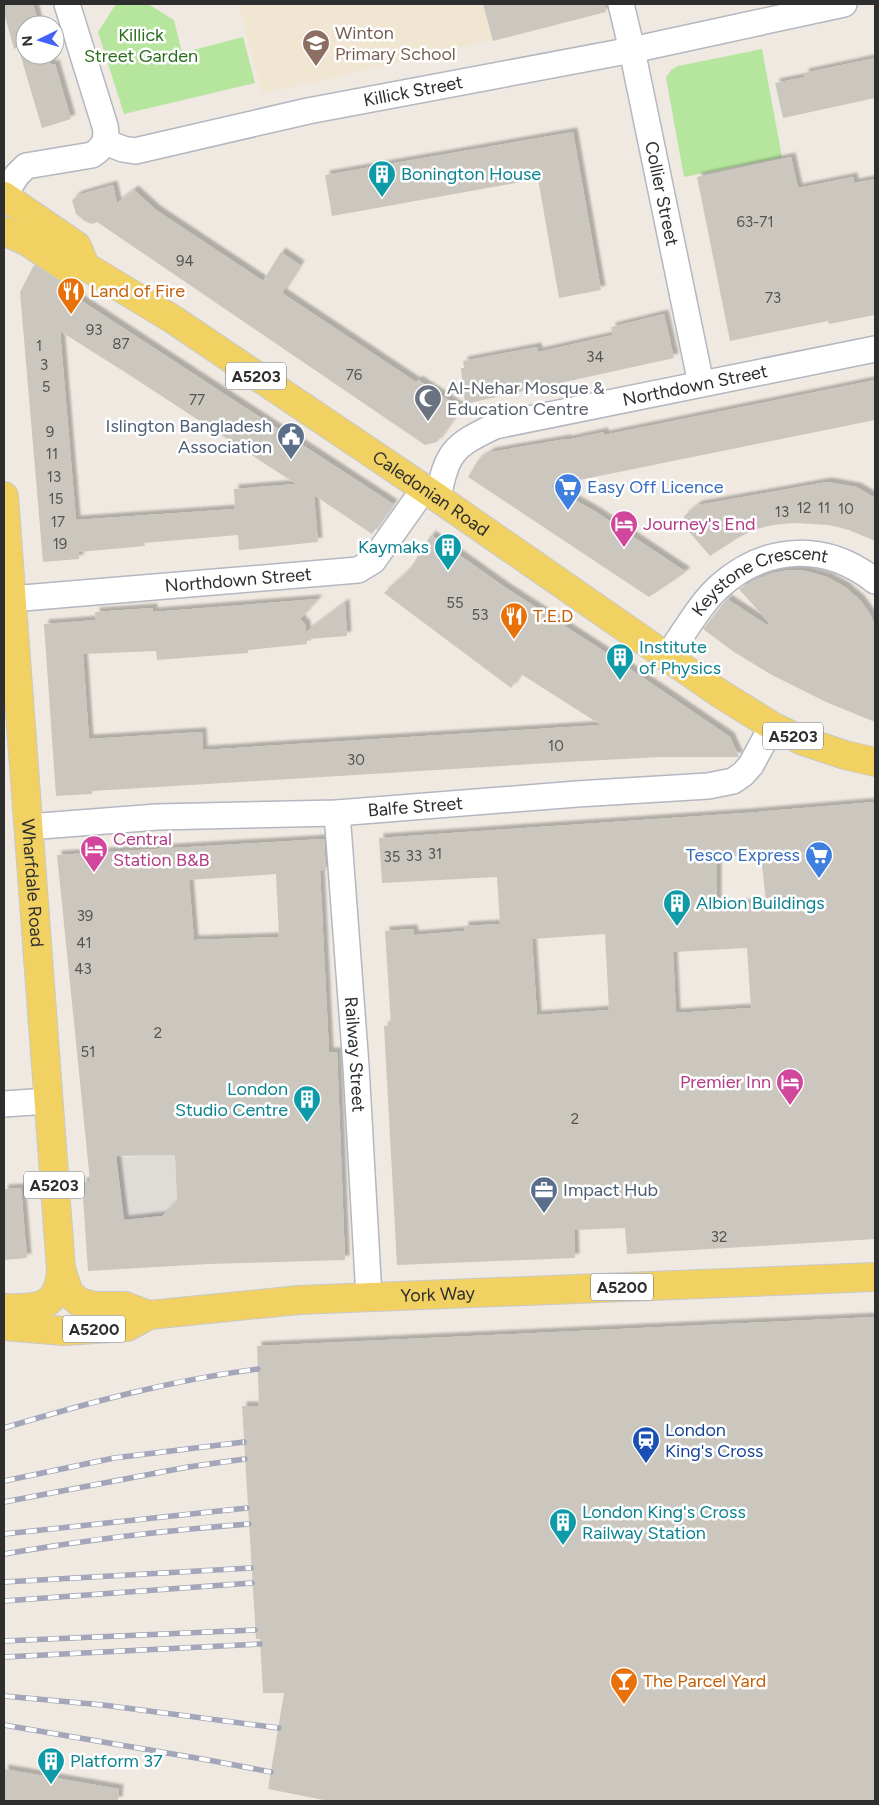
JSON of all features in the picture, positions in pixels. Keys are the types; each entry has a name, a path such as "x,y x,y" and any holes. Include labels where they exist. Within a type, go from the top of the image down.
{"main road":[{"path":"4,195 77,246 85,266"},
{"name":"A5203","path":"4,231 28,242 65,267 85,266"},
{"name":"Caledonian Road","path":"85,266 174,320 431,494 666,658 772,726 803,741 845,755 875,762"},
{"name":"Wharfdale Road","path":"4,496 6,560 11,599 61,1269 65,1286 74,1297"},
{"name":"Wharfdale Road","path":"4,1308 28,1309 45,1304 58,1289 61,1269"},
{"name":"York Way","path":"74,1297 87,1304 137,1310 370,1297 875,1277"},
{"name":"York Way","path":"4,1326 64,1331 127,1327 137,1310"}],"street":[{"path":"4,195 16,175 26,166 92,155 100,150 105,142 105,126 67,4"},
{"name":"Collier Street","path":"621,4 701,384"},
{"name":"Killick Street","path":"105,142 123,150 135,152 308,111 632,50 844,4"},
{"name":"Northdown Street","path":"11,599 358,570 373,562 431,494 447,462 460,446 472,437 495,426 875,349"},
{"name":"Keystone Crescent","path":"666,658 715,591 734,575 763,560 798,553 828,556 848,563 875,581"},
{"name":"Balfe Street","path":"28,827 158,817 337,813 577,794 708,786 738,778 747,770 772,726"},
{"name":"Railway Street","path":"337,813 354,1037 370,1297"},
{"path":"4,1104 48,1100"}],"shaded area":[{"name":"Winton Primary School","path":"239,4 590,4 593,16 262,94"},
{"path":"175,1155 177,1201 161,1217 124,1220 116,1157"}],"green space":[{"name":"Killick Street Garden","path":"116,4 148,4 174,20 182,53 243,37 255,83 124,114 98,32"},
{"path":"762,49 782,157 684,177 666,78 671,70 678,66"}],"building":[{"path":"4,4 33,4 36,15 15,15 14,49 4,13"},
{"path":"483,4 605,4 606,12 493,41"},
{"path":"875,58 875,98 783,118 775,83 805,77 804,73"},
{"path":"23,65 55,65 71,119 42,128"},
{"name":"Bonington House","path":"573,132 601,290 559,298 538,179 332,216 325,175"},
{"path":"791,157 798,188 853,177 854,183 875,179 875,315 829,324 828,321 730,341 697,177"},
{"path":"113,185 117,203 134,190 156,210 263,281 281,252 300,265 282,293 416,382 418,380 461,408 437,442 425,445 97,222 93,224 86,222 76,214 72,200 78,195"},
{"path":"34,265 70,288 68,292 393,504 372,534 314,495 318,542 239,550 238,535 144,543 145,546 79,552 79,559 43,562 20,292","holes":["60,331 296,484 234,489 235,509 76,520"]},
{"path":"664,314 674,358 465,404 461,368 464,368 463,361 537,347 538,352 613,335 611,327"},
{"path":"875,380 875,420 550,486 596,512 686,572 649,597 468,477 478,460 491,452 604,432 604,435"},
{"path":"827,482 856,487 875,498 875,541 849,530 829,525 793,523 753,530 710,556 684,526 684,516 698,505"},
{"path":"431,535 506,588 608,654 730,737 739,757 660,757 566,762 92,791 92,794 56,796 44,624 96,620 95,612 153,608 153,612 318,599 300,619 306,625 306,632 345,603 347,636 307,639 307,644 248,650 248,653 157,660 156,651 83,654 89,739 202,732 203,750 601,725 521,674 511,688 384,593 410,569"},
{"path":"789,570 806,571 827,577 845,587 860,600 870,614 875,625 875,722 826,702 770,674 734,652 703,629 727,599 767,625 769,623 739,589 757,579"},
{"path":"875,802 875,1239 627,1254 625,1228 574,1230 575,1258 397,1265 384,1026 391,1025 385,931 413,929 414,935 464,931 464,926 500,924 497,877 382,883 379,838 745,813","holes":["761,855 766,903 717,905 717,857","605,934 609,1010 537,1015 532,939","747,948 751,1008 676,1013 673,952"]},
{"path":"324,839 326,871 320,871 329,1052 337,1052 345,1260 208,1264 88,1271 82,1182 90,1181 57,855","holes":["276,874 279,937 194,940 189,880","175,1155 177,1201 162,1216 124,1220 116,1156"]},
{"path":"21,1188 27,1258 4,1260 4,1189"},
{"name":"London King's Cross Railway Station","path":"875,1317 875,1801 329,1801 268,1789 284,1693 263,1693 260,1639 256,1639 242,1406 259,1406 257,1346"},
{"name":"Platform 37","path":"4,1769 119,1789 118,1801 4,1801"}],"railway":[{"path":"4,1428 130,1393 194,1379 258,1369"},
{"path":"4,1481 114,1458 244,1442"},
{"path":"4,1502 188,1467 245,1459"},
{"path":"4,1534 247,1508"},
{"path":"4,1554 126,1536 249,1524"},
{"path":"4,1582 251,1568"},
{"path":"4,1601 252,1583"},
{"path":"4,1641 255,1630"},
{"path":"4,1657 260,1644"},
{"path":"4,1696 103,1705 279,1728"},
{"path":"4,1725 271,1772"}],"place":[{"name":"Winton Primary School","path":"316,67"},
{"name":"Bonington House","path":"382,198"},
{"name":"Land of Fire","path":"71,315"},
{"name":"Al-Nehar Mosque & Education Centre","path":"428,422"},
{"name":"Islington Bangladesh Association","path":"291,460"},
{"name":"Easy Off Licence","path":"568,511"},
{"name":"Journey's End","path":"624,548"},
{"name":"Kaymaks","path":"448,571"},
{"name":"T.E.D","path":"514,640"},
{"name":"Institute of Physics","path":"620,681"},
{"name":"Central Station B&B","path":"94,873"},
{"name":"Tesco Express","path":"819,879"},
{"name":"Albion Buildings","path":"677,927"},
{"name":"Premier Inn","path":"790,1106"},
{"name":"London Studio Centre","path":"307,1123"},
{"name":"Impact Hub","path":"544,1214"},
{"name":"London King's Cross","path":"646,1464"},
{"name":"London King's Cross Railway Station","path":"563,1546"},
{"name":"The Parcel Yard","path":"624,1705"},
{"name":"Platform 37","path":"51,1785"}]}
